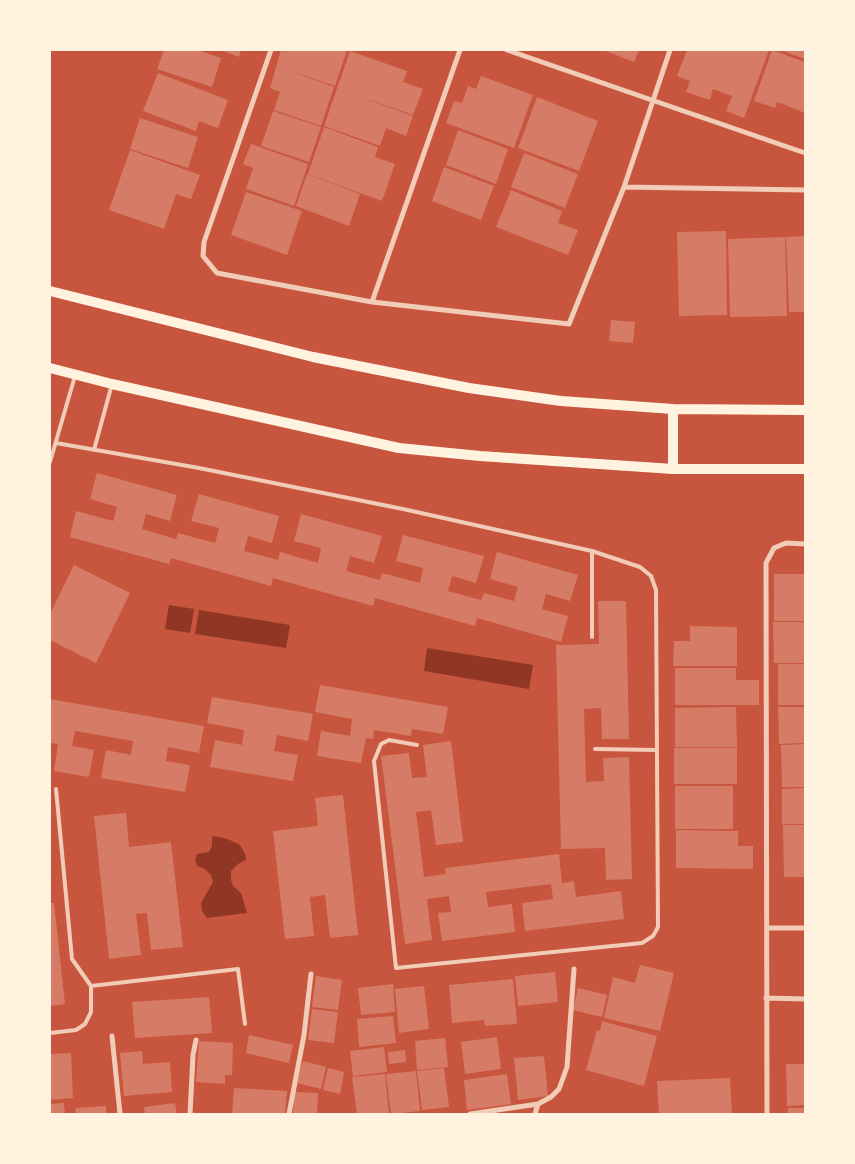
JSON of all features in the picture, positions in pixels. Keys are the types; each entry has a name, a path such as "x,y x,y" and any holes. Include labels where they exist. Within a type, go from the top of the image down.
{"main road":[{"path":"50,290 313,357 460,386 561,401 673,410 805,410"},
{"path":"50,368 112,384 399,448 480,456 673,469 805,469"},
{"path":"673,410 673,469"}],"street":[{"path":"271,50 204,242 203,256 217,273 372,302 569,324 624,187 670,50"},
{"path":"372,302 460,50"},
{"path":"507,50 805,153"},
{"path":"624,187 805,190"},
{"path":"767,1114 766,563 774,548 786,543 805,544"},
{"path":"767,928 805,928"},
{"path":"470,1114 538,1104 552,1097 559,1089 567,1067 574,969"},
{"path":"289,1114 304,1034 311,974"},
{"path":"766,998 805,1000"},
{"path":"112,1036 120,1114"},
{"path":"190,1114 193,1055 196,1040"},
{"path":"535,1114 538,1104"}],"lane":[{"path":"50,462 76,375"},
{"path":"94,450 112,384"},
{"path":"56,443 199,468 403,509 592,551 640,567 651,576 656,590 658,928 653,936 642,943 396,968 374,761 381,744 389,740 417,744"},
{"path":"592,551 592,637"},
{"path":"594,749 657,750"},
{"path":"50,1033 76,1030 85,1024 91,1012 91,986 72,959 56,788"},
{"path":"91,986 238,969 245,1024"}],"shaded area":[{"path":"169,605 194,609 190,633 165,629"},
{"path":"199,610 290,625 286,648 195,634"},
{"path":"427,648 533,665 529,689 424,671"},
{"path":"212,836 224,838 240,845 245,854 246,860 238,864 231,871 231,880 233,886 241,893 247,913 207,918 202,911 201,903 213,882 211,875 205,869 197,866 195,860 197,854 209,852 212,846"}],"building":[{"path":"164,50 197,50 221,58 212,87 157,69"},
{"path":"221,50 241,50 239,57"},
{"path":"281,50 347,50 335,86 285,69 334,87 321,126 274,110 280,92 270,88"},
{"path":"603,50 639,50 634,62"},
{"path":"687,50 769,50 744,118 726,111 732,96 713,89 710,100 686,92 690,81 677,76"},
{"path":"772,50 805,62 805,113 777,102 775,108 754,101"},
{"path":"780,50 805,50 805,59"},
{"path":"350,51 407,71 403,82 423,89 413,115 343,91 413,116 406,136 386,128 380,146 324,126"},
{"path":"158,73 228,100 218,128 199,121 196,131 143,111"},
{"path":"481,76 533,95 514,148 446,123 454,101 462,103 468,86 476,89"},
{"path":"537,97 598,121 579,171 518,148"},
{"path":"273,111 321,127 309,162 261,146"},
{"path":"140,118 198,137 188,168 130,149"},
{"path":"324,127 378,147 375,157 395,164 382,201 308,174"},
{"path":"458,130 508,149 496,184 446,165"},
{"path":"251,144 308,164 294,206 246,189 253,168 243,164"},
{"path":"130,150 200,175 191,199 176,194 164,229 109,210"},
{"path":"524,153 578,174 565,208 511,187"},
{"path":"444,167 494,186 481,220 432,201"},
{"path":"307,174 360,194 349,226 296,206"},
{"path":"511,190 562,211 558,223 578,230 568,255 496,227"},
{"path":"246,192 302,211 287,255 231,235"},
{"path":"726,231 727,315 679,316 677,232"},
{"path":"805,236 805,312 789,312 786,237"},
{"path":"785,237 787,316 730,317 728,239"},
{"path":"611,320 635,322 633,343 609,341"},
{"path":"97,473 177,495 170,521 146,514 142,529 176,539 178,533 215,543 219,528 191,521 199,494 279,516 272,543 248,536 244,551 278,560 280,552 318,563 321,548 294,541 301,514 382,536 374,563 350,556 346,571 380,580 382,573 420,583 423,568 396,561 403,535 484,556 476,583 452,576 448,591 481,600 484,593 514,601 518,587 490,579 497,552 578,575 570,601 546,594 542,609 568,616 561,642 477,618 475,626 375,598 373,606 273,578 271,586 171,558 169,564 70,537 76,511 113,521 117,507 90,499"},
{"path":"74,565 130,593 96,663 50,640 50,614"},
{"path":"774,574 805,574 805,621 774,621"},
{"path":"598,601 626,601 629,739 602,739 601,708 584,709 586,782 604,781 603,758 629,757 632,879 606,880 605,848 561,849 556,645 599,644"},
{"path":"773,622 805,622 805,663 774,663"},
{"path":"690,626 737,627 737,666 673,666 674,641 690,641"},
{"path":"778,664 805,664 805,705 778,705"},
{"path":"675,668 736,668 736,680 759,680 759,705 675,705"},
{"path":"320,685 448,707 443,734 412,729 411,736 374,730 373,739 366,738 361,763 317,756 321,731 350,736 352,719 315,712"},
{"path":"212,697 313,714 308,741 277,735 274,751 298,755 293,781 210,767 215,740 242,745 244,730 207,723"},
{"path":"50,699 204,726 199,753 168,747 166,761 190,765 185,792 101,778 106,750 131,755 133,741 75,731 72,746 94,750 89,777 54,771 58,744 50,743"},
{"path":"736,707 737,747 675,747 675,708"},
{"path":"778,707 805,707 805,743 779,744"},
{"path":"451,741 463,842 436,845 431,810 416,812 424,877 446,874 445,868 559,854 562,883 574,881 576,897 621,891 624,919 525,931 522,903 553,899 551,884 486,892 488,907 512,904 515,932 442,941 438,913 451,912 449,896 427,899 432,940 405,944 381,756 409,753 412,778 427,777 423,745"},
{"path":"805,744 805,787 782,787 781,745"},
{"path":"674,748 737,748 737,784 674,784"},
{"path":"675,786 733,786 733,829 675,829"},
{"path":"805,788 805,824 782,824 782,789"},
{"path":"343,795 358,935 330,938 325,895 310,897 314,936 285,939 273,831 318,826 315,798"},
{"path":"126,813 129,847 171,842 183,947 151,950 147,913 136,914 141,955 109,959 94,816"},
{"path":"783,825 805,825 805,877 784,877"},
{"path":"676,830 738,831 738,846 753,846 753,869 676,868"},
{"path":"50,903 54,903 65,1004 50,1006"},
{"path":"640,965 674,973 660,1031 604,1018 613,977 635,983"},
{"path":"555,972 558,1002 518,1006 515,976"},
{"path":"316,976 342,980 338,1010 312,1007"},
{"path":"513,979 517,1024 485,1026 484,1020 452,1023 449,985"},
{"path":"393,984 395,1012 361,1015 358,988"},
{"path":"424,986 429,1029 399,1033 395,989"},
{"path":"578,988 607,995 602,1017 573,1010"},
{"path":"209,997 212,1033 135,1038 132,1002"},
{"path":"312,1009 338,1012 334,1043 308,1040"},
{"path":"393,1016 396,1043 359,1047 357,1019"},
{"path":"602,1021 657,1036 644,1086 586,1070 597,1030 600,1031"},
{"path":"249,1035 293,1045 289,1063 246,1053"},
{"path":"497,1037 501,1069 465,1074 461,1042"},
{"path":"445,1038 448,1067 417,1070 415,1041"},
{"path":"199,1041 233,1043 232,1075 225,1075 225,1084 196,1082"},
{"path":"384,1047 387,1072 353,1076 350,1051"},
{"path":"405,1050 406,1062 389,1064 388,1052"},
{"path":"142,1051 143,1064 170,1062 172,1092 124,1096 120,1053"},
{"path":"71,1053 73,1098 50,1100 50,1054"},
{"path":"544,1056 548,1096 518,1100 514,1058"},
{"path":"303,1061 326,1067 321,1089 297,1083"},
{"path":"786,1064 805,1064 805,1105 787,1106"},
{"path":"328,1068 344,1072 340,1094 323,1090"},
{"path":"444,1068 449,1107 422,1110 417,1071"},
{"path":"416,1071 420,1111 391,1114 386,1074"},
{"path":"385,1074 389,1114 357,1114 352,1077"},
{"path":"507,1074 511,1104 467,1110 464,1080"},
{"path":"730,1078 732,1114 659,1114 657,1081"},
{"path":"234,1088 287,1091 285,1114 232,1114"},
{"path":"294,1092 318,1093 317,1114 293,1114"},
{"path":"64,1103 65,1114 50,1114 50,1104"},
{"path":"175,1103 177,1114 145,1114 144,1107"},
{"path":"106,1106 106,1114 76,1114 75,1108"},
{"path":"788,1108 805,1108 805,1114 788,1114"}]}
